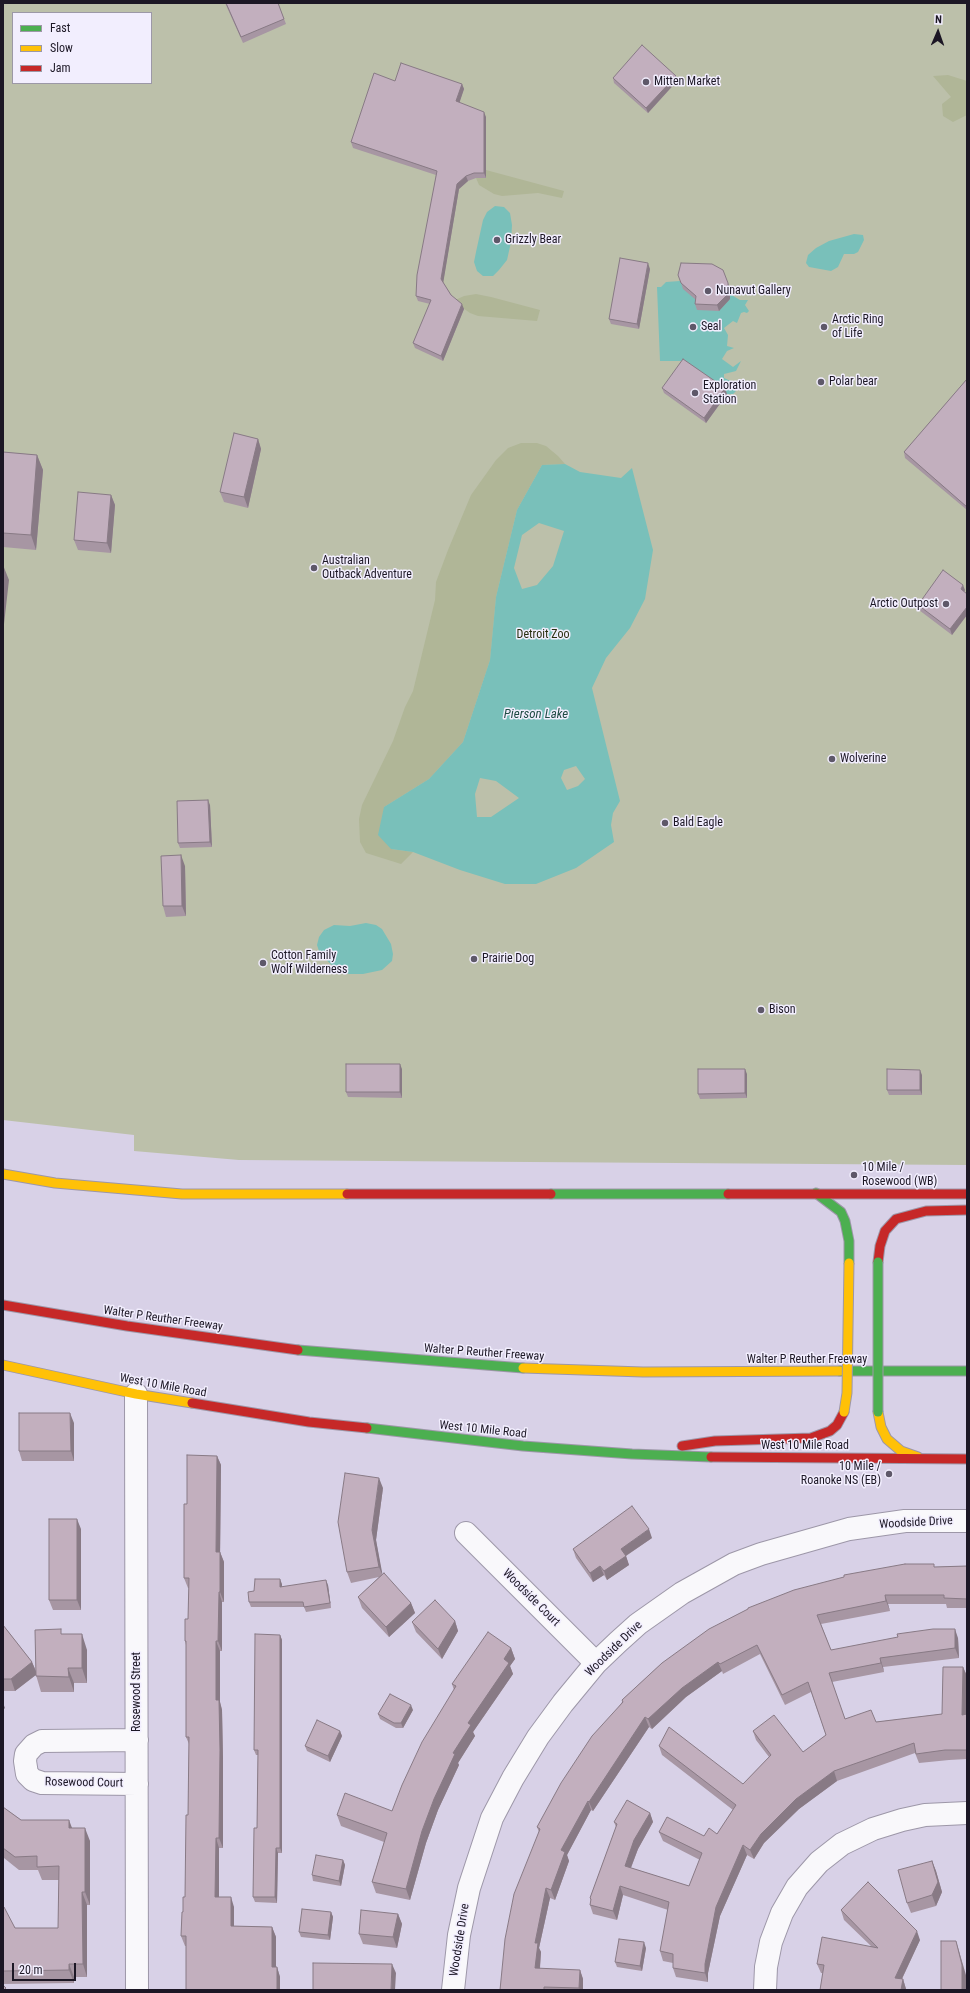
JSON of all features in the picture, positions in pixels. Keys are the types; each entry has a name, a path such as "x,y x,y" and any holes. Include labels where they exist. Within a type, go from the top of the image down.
{"main road":[{"path":"3,1174 55,1183 182,1194 967,1194"},
{"path":"632,1454 715,1441 811,1438 830,1431 837,1425 844,1412 847,1393 849,1263 848,1229 843,1217 834,1205 816,1193"},
{"path":"925,1459 901,1450 887,1439 881,1427 878,1412 878,1262 880,1246 885,1231 896,1219 908,1214 926,1211 967,1210"},
{"name":"Walter P Reuther Freeway","path":"3,1305 120,1325 283,1348 468,1365 556,1370 643,1372 835,1373 967,1371"},
{"name":"West 10 Mile Road","path":"3,1365 136,1394 332,1425 523,1446 632,1454 802,1459 967,1459"}],"street":[{"name":"Rosewood Street","path":"136,1394 137,1990"},
{"name":"Woodside Drive","path":"453,1990 459,1935 469,1888 492,1818 513,1778 538,1738 563,1703 596,1663 638,1624 682,1593 734,1564 761,1554 849,1530 905,1522 967,1521"},
{"name":"Woodside Court","path":"466,1533 596,1663"},
{"name":"Rosewood Court","path":"137,1740 42,1741 34,1744 26,1754 25,1761 27,1774 33,1780 42,1783 137,1784"},
{"path":"765,1990 766,1967 771,1942 782,1913 796,1887 819,1862 842,1844 873,1829 925,1815 967,1813"}],"green space":[{"name":"Detroit Zoo","path":"3,3 967,3 967,1165 239,1160 134,1151 134,1135 3,1120"}],"shaded area":[{"path":"948,75 967,81 967,115 953,122 943,116 942,104 951,97 933,76"},
{"path":"486,170 564,191 562,198 538,193 502,196 494,194 479,185 476,178 486,178"},
{"path":"476,294 540,310 537,321 478,316 470,313 453,301 464,296"},
{"path":"521,443 537,443 546,446 565,464 542,465 517,510 496,597 490,660 463,742 429,779 384,807 391,849 413,852 401,864 366,853 360,842 359,819 362,805 393,741 405,707 413,691 435,600 436,582 448,550 471,495 496,460 508,448"}],"water":[{"path":"495,206 504,207 510,213 512,225 511,242 507,260 499,270 493,276 483,276 477,271 474,262 483,220 487,212"},
{"path":"854,234 863,235 864,240 858,252 854,254 844,254 838,267 831,271 809,267 806,263 808,255 816,248 829,241"},
{"path":"680,281 698,297 697,309 730,299 730,294 740,300 748,300 745,305 749,311 747,313 741,313 737,323 733,321 724,328 728,335 727,346 734,348 727,351 722,359 733,367 741,361 736,371 724,374 724,378 733,382 733,388 736,391 733,394 727,394 684,361 660,361 657,287 661,287 666,282"},
{"name":"Pierson Lake","path":"565,464 580,472 621,478 632,468 653,550 645,599 630,628 606,658 592,688 620,801 613,813 611,825 614,842 576,868 536,884 505,884 460,870 413,852 391,849 378,835 384,807 429,779 463,742 490,660 496,597 517,510 542,465","holes":["539,523 564,531 553,566 537,585 522,589 514,568 522,535","576,766 585,779 578,786 567,790 561,778 564,770","480,778 496,781 519,798 491,817 477,817 475,794"]},
{"path":"366,923 376,925 382,929 391,944 393,954 392,961 382,970 363,974 349,974 336,969 320,954 317,945 319,937 324,930 334,925 350,926"}],"building":[{"path":"226,3 278,3 284,19 241,37"},
{"name":"Mitten Market","path":"642,45 676,76 646,108 613,78"},
{"path":"401,63 462,84 456,101 484,112 484,173 474,173 466,176 457,184 441,279 451,295 462,304 441,356 413,343 431,300 416,296 417,275 437,171 351,142 374,73 395,81"},
{"path":"620,258 648,263 637,324 609,319"},
{"name":"Nunavut Gallery","path":"681,263 712,264 723,270 728,283 728,294 717,305 695,304 696,296 681,283 678,275"},
{"name":"Exploration Station","path":"683,359 725,388 704,418 662,388"},
{"path":"967,379 967,507 904,452"},
{"path":"234,433 258,439 244,497 220,492"},
{"path":"3,452 37,455 31,535 3,533"},
{"path":"78,492 111,495 107,543 74,540"},
{"name":"Arctic Outpost","path":"943,570 963,585 961,589 967,594 967,607 950,629 918,605"},
{"path":"208,800 210,842 178,843 177,801"},
{"path":"181,855 182,906 163,906 161,856"},
{"path":"346,1064 400,1064 400,1092 346,1092"},
{"path":"698,1069 745,1069 745,1093 698,1094"},
{"path":"887,1069 920,1070 920,1090 887,1090"},
{"path":"19,1413 70,1413 71,1451 19,1451"},
{"path":"187,1455 217,1456 216,1552 220,1552 220,1592 218,1641 216,1641 216,1700 219,1700 220,1750 219,1838 216,1838 215,1897 231,1897 231,1926 272,1927 272,1967 277,1967 277,1990 186,1990 186,1936 181,1936 183,1897 185,1897 189,1737 186,1737 185,1619 188,1619 189,1578 184,1578 184,1504 187,1504"},
{"path":"345,1473 379,1478 372,1530 379,1567 347,1572 338,1522"},
{"path":"632,1506 649,1529 621,1549 626,1556 604,1571 600,1566 590,1573 573,1549"},
{"path":"49,1519 77,1519 77,1600 49,1600"},
{"path":"905,1564 934,1564 934,1567 967,1566 967,1599 944,1598 944,1595 885,1595 886,1601 817,1615 831,1650 898,1637 897,1634 933,1629 955,1629 955,1648 880,1658 881,1663 829,1673 845,1719 871,1710 876,1722 942,1714 943,1667 963,1667 962,1715 967,1714 967,1750 945,1750 916,1754 914,1743 834,1771 796,1799 761,1834 750,1850 743,1845 716,1907 705,1964 705,1973 673,1968 673,1954 660,1951 669,1902 620,1886 613,1911 590,1905 590,1898 617,1824 614,1822 627,1800 650,1813 634,1840 625,1866 689,1886 702,1853 659,1832 667,1817 704,1836 709,1828 717,1834 736,1805 659,1746 669,1727 743,1784 771,1755 753,1731 774,1715 803,1752 826,1735 808,1682 782,1695 757,1645 720,1664 718,1662 682,1688 648,1719 645,1717 589,1802 588,1801 561,1850 565,1852 551,1890 546,1888 535,1943 538,1943 535,1968 580,1970 579,1988 544,1987 544,1990 500,1990 505,1939 514,1894 540,1829 537,1827 561,1783 592,1736 623,1702 622,1700 662,1663 709,1629 748,1608 794,1590 844,1577 844,1575"},
{"path":"384,1573 411,1603 386,1627 358,1597"},
{"path":"255,1579 280,1579 280,1587 326,1580 330,1603 304,1607 303,1602 249,1602 248,1592 254,1591"},
{"path":"435,1600 455,1621 438,1649 412,1622"},
{"path":"3,1625 32,1662 11,1679 3,1679"},
{"path":"61,1629 61,1634 82,1634 82,1668 68,1668 69,1677 36,1676 35,1630"},
{"path":"488,1632 511,1648 504,1659 509,1663 468,1723 471,1725 453,1753 455,1754 434,1799 422,1831 406,1889 372,1882 387,1833 337,1815 345,1793 392,1811 422,1742 456,1686 452,1684"},
{"path":"255,1634 280,1635 280,1848 276,1848 275,1897 253,1897 254,1828 257,1828 258,1750 254,1750"},
{"path":"390,1694 411,1705 401,1723 394,1723 378,1714"},
{"path":"317,1720 340,1731 328,1756 305,1746"},
{"path":"3,1807 21,1820 69,1820 69,1828 85,1828 85,1892 82,1892 83,1964 69,1964 69,1970 3,1971 3,1908 4,1907 15,1928 58,1928 59,1866 37,1867 37,1856 15,1857 3,1848"},
{"path":"316,1855 343,1860 339,1881 312,1875"},
{"path":"932,1861 938,1882 932,1895 907,1903 898,1870"},
{"path":"868,1882 917,1931 895,1978 903,1979 901,1990 820,1990 824,1965 817,1964 822,1937 878,1948 841,1910"},
{"path":"302,1909 331,1912 328,1935 299,1932"},
{"path":"361,1910 398,1914 393,1937 359,1934"},
{"path":"619,1939 644,1942 640,1966 615,1962"},
{"path":"941,1941 956,1941 962,1965 962,1990 941,1990"},
{"path":"313,1963 392,1964 391,1990 313,1990"}],"traffic: fast":[{"path":"816,1193 841,1212 845,1221 849,1241 849,1263"},
{"path":"551,1194 728,1194"},
{"path":"878,1262 878,1412"},
{"path":"298,1350 523,1368"},
{"path":"840,1371 967,1371"},
{"path":"367,1428 523,1446 632,1454 711,1457"}],"traffic: slow":[{"path":"3,1174 55,1183 182,1194 347,1194"},
{"path":"844,1412 847,1393 849,1263"},
{"path":"3,1365 136,1394 192,1403"},
{"path":"523,1368 643,1372 840,1371"},
{"path":"878,1412 881,1427 887,1439 901,1451 918,1457"}],"traffic: jam":[{"path":"347,1194 551,1194"},
{"path":"728,1194 967,1194"},
{"path":"878,1262 880,1246 885,1231 896,1219 926,1211 967,1210"},
{"path":"3,1305 127,1326 298,1350"},
{"path":"192,1403 309,1422 367,1428"},
{"path":"682,1446 715,1441 811,1438 830,1431 837,1425 844,1412"},
{"path":"711,1457 967,1459"}],"place":[{"name":"Mitten Market","path":"646,82"},
{"name":"Grizzly Bear","path":"497,240"},
{"name":"Nunavut Gallery","path":"708,291"},
{"name":"Seal","path":"693,327"},
{"name":"Arctic Ring of Life","path":"824,327"},
{"name":"Polar bear","path":"821,382"},
{"name":"Exploration Station","path":"695,393"},
{"name":"Australian Outback Adventure","path":"314,568"},
{"name":"Arctic Outpost","path":"946,604"},
{"name":"Wolverine","path":"832,759"},
{"name":"Bald Eagle","path":"665,823"},
{"name":"Prairie Dog","path":"474,959"},
{"name":"Cotton Family Wolf Wilderness","path":"263,963"},
{"name":"Bison","path":"761,1010"},
{"name":"10 Mile / Rosewood (WB)","path":"854,1175"},
{"name":"10 Mile / Roanoke NS (EB)","path":"889,1474"}]}
